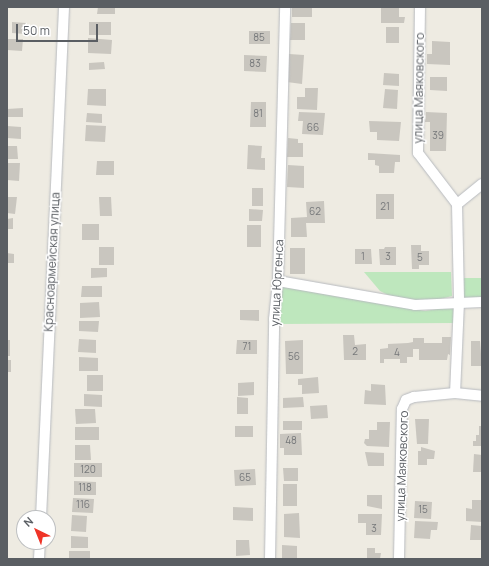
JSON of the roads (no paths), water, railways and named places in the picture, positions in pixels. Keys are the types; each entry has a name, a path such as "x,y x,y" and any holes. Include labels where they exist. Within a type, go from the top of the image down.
{"street":[{"name":"Красноармейская улица","path":"41,510 64,7"},
{"name":"улица Юргенса","path":"270,559 274,319 278,281 285,7"},
{"name":"улица Маяковского","path":"420,7 418,152 457,204"},
{"path":"455,393 459,302 457,204 482,184"},
{"path":"278,281 414,305 482,302"},
{"name":"улица Маяковского","path":"399,559 402,409 406,400 414,397 455,393 482,396"}]}
